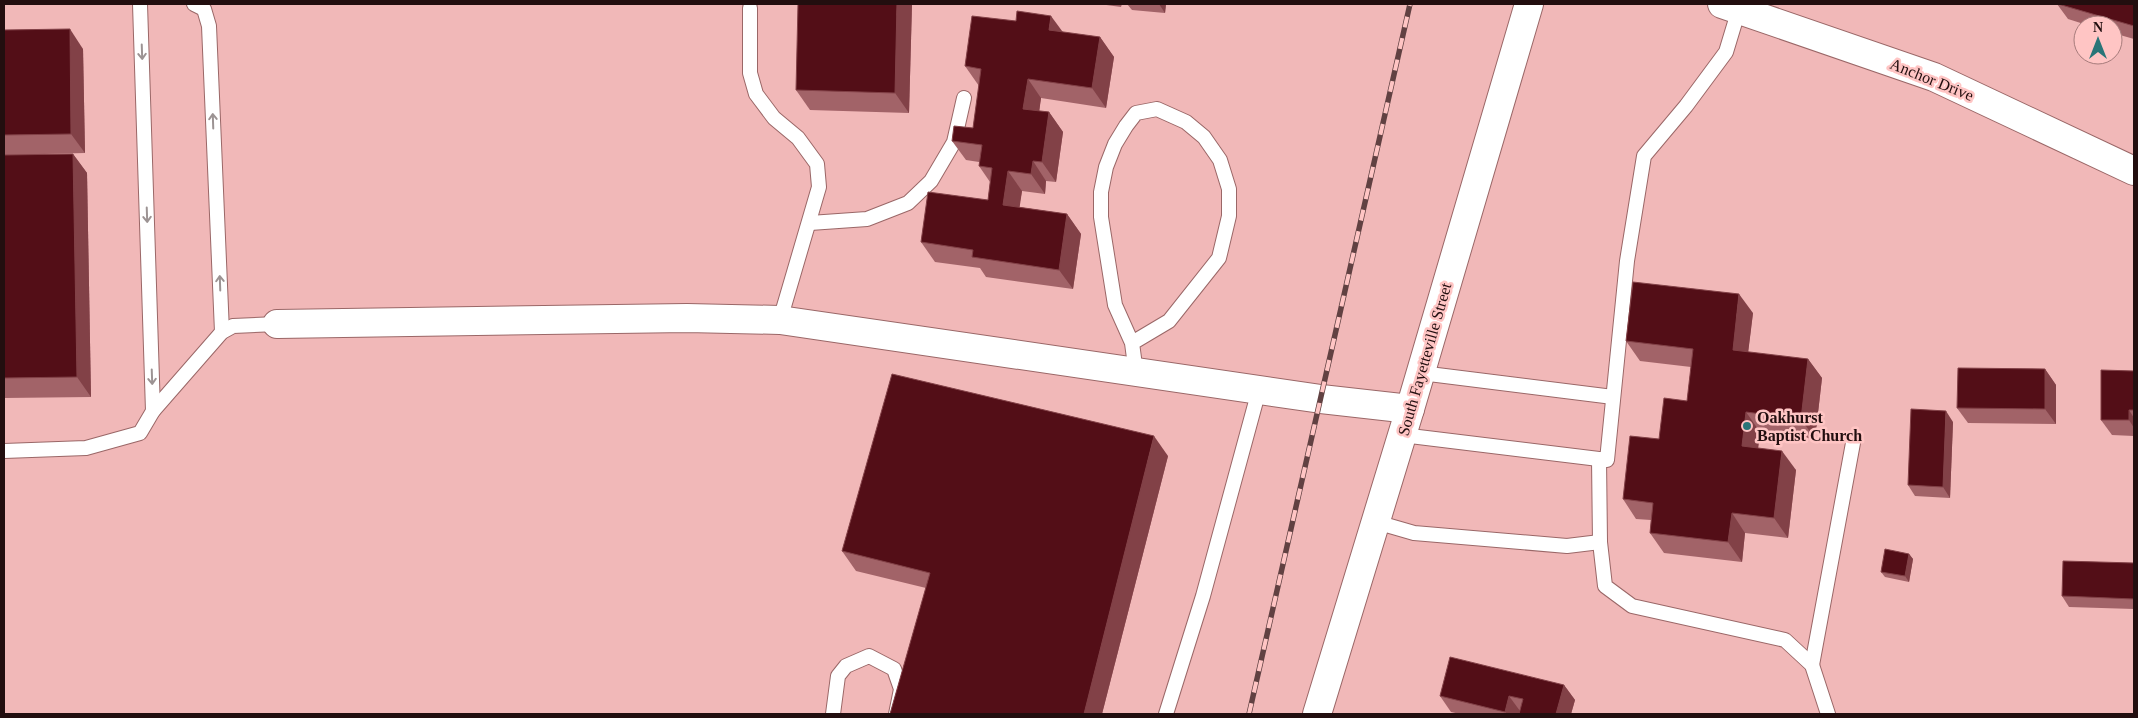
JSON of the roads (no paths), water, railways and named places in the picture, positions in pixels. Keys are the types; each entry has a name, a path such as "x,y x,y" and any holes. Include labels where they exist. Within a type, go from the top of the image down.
{"street":[{"name":"South Fayetteville Street","path":"1318,714 1529,4"},
{"name":"Anchor Drive","path":"1731,7 1934,77 2134,171"},
{"path":"277,324 687,318 780,320 1136,373 1410,409"}],"lane":[{"path":"140,4 153,410"},
{"path":"194,4 204,9 209,26 222,332"},
{"path":"1402,435 1607,460 1627,261 1644,156 1686,106 1726,52 1731,7"},
{"path":"750,8 750,73 756,94 774,118 798,138 817,164 819,188 780,320"},
{"path":"810,223 866,219 908,203 931,181 954,142 964,98"},
{"path":"1132,343 1169,321 1219,258 1230,216 1229,189 1220,160 1204,137 1186,122 1157,109 1136,113 1126,126 1106,167 1101,192 1101,217 1115,305 1132,343 1136,373"},
{"path":"4,451 86,448 140,433 153,410 222,332 233,326 277,324"},
{"path":"1420,373 1614,397"},
{"path":"1166,714 1203,596 1259,390"},
{"path":"1828,714 1812,665 1853,443"},
{"path":"1599,459 1600,542 1606,586 1632,606 1785,640 1812,665"},
{"path":"1376,522 1414,533 1567,546 1600,542"},
{"path":"834,714 838,676 846,666 869,656 894,669 901,689 896,714"}],"railway":[{"path":"1249,714 1410,4"}],"place":[{"name":"Oakhurst Baptist Church","path":"1747,426"}]}
